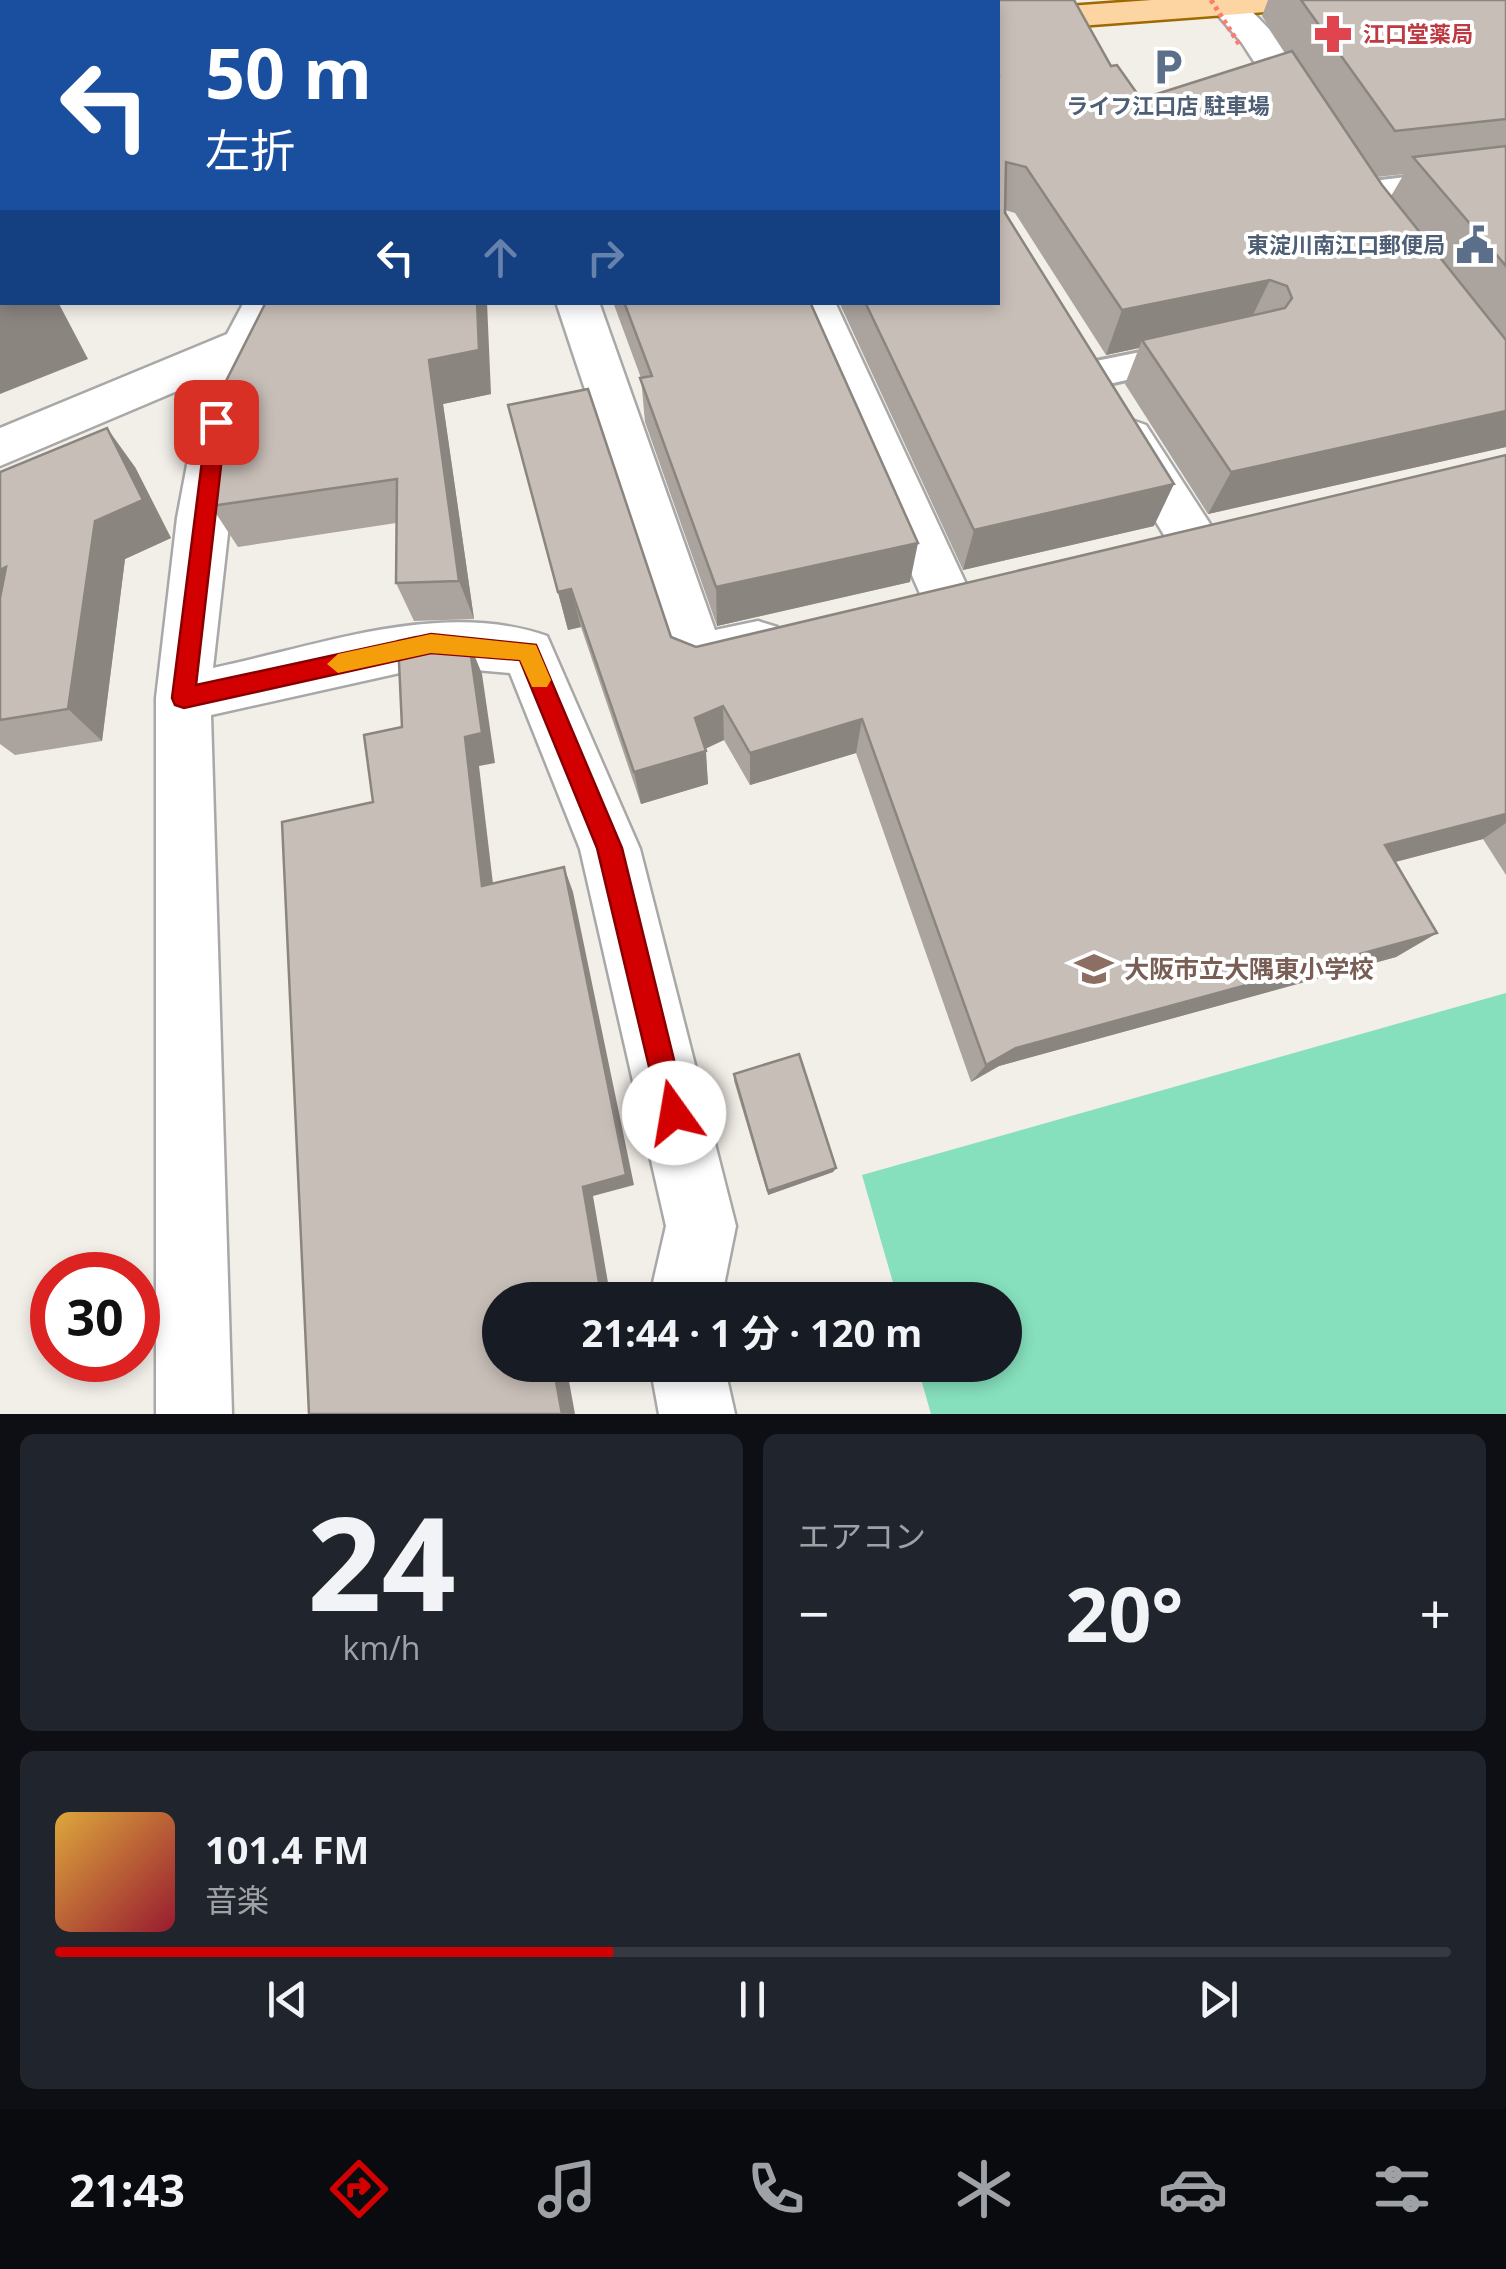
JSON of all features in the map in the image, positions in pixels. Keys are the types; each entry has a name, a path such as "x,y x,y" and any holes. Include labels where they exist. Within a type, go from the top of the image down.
{"main road":[{"path":"1000,22 1219,2 1292,0"}],"street":[{"path":"1219,2 1256,37 1386,235"},
{"path":"578,305 698,656 812,630"},
{"path":"813,305 946,599"},
{"path":"0,448 255,324"},
{"path":"194,1414 184,698 202,518 221,390 255,324"},
{"path":"1081,358 1212,536 1137,554"},
{"path":"184,698 431,644 528,652 610,848 701,1226 689,1282"},
{"path":"690,1382 697,1414"}],"lane":[{"path":"1356,193 1506,175"},
{"path":"1081,358 1231,344"}],"path":[{"path":"1219,2 1239,44"}],"green space":[{"path":"1506,993 1506,1414 931,1414 922,1382 1022,1382 1022,1282 893,1282 862,1175"}],"building":[{"path":"1000,0 1074,0 1111,66 1117,65 1141,99 1292,51 1382,185 1506,340 1506,411 1231,472 1142,340 1285,308 1292,298 1287,286 1270,280 1122,310 1026,167 1006,162 1005,213 1174,484 974,530 866,305 1000,305"},
{"path":"1301,0 1506,0 1506,119 1395,131"},
{"path":"1506,146 1506,266 1413,157"},
{"path":"264,305 477,305 479,350 429,360 459,581 396,583 397,479 211,506 213,466 208,468 218,397"},
{"path":"625,305 811,305 918,543 716,587 640,378 652,376"},
{"path":"588,389 671,637 696,647 1506,455 1506,814 1385,845 1437,933 1016,1048 986,1065 862,719 750,753 723,706 695,718 706,751 634,772 571,589 558,592 508,405"},
{"path":"107,428 143,500 95,521 68,709 0,720 0,598 6,567 0,570 0,472"},
{"path":"416,637 469,642 482,733 465,737 482,886 564,867 626,1175 583,1187 599,1282 482,1282 482,1382 556,1382 562,1414 309,1414 282,822 373,802 364,735 402,727 398,641"},
{"path":"799,1054 836,1168 768,1191 734,1074"}],"slow traffic":[{"path":"338,664 431,644 528,652 539,680"}],"place":[{"name":"江口堂薬局","path":"1333,34"},
{"name":"ライフ江口店 駐車場","path":"1168,67"},
{"name":"東淀川南江口郵便局","path":"1475,245"},
{"name":"大阪市立大隅東小学校","path":"1094,969"}],"route":[{"path":"216,422 184,698 431,644 528,652 610,848 674,1113"}]}
